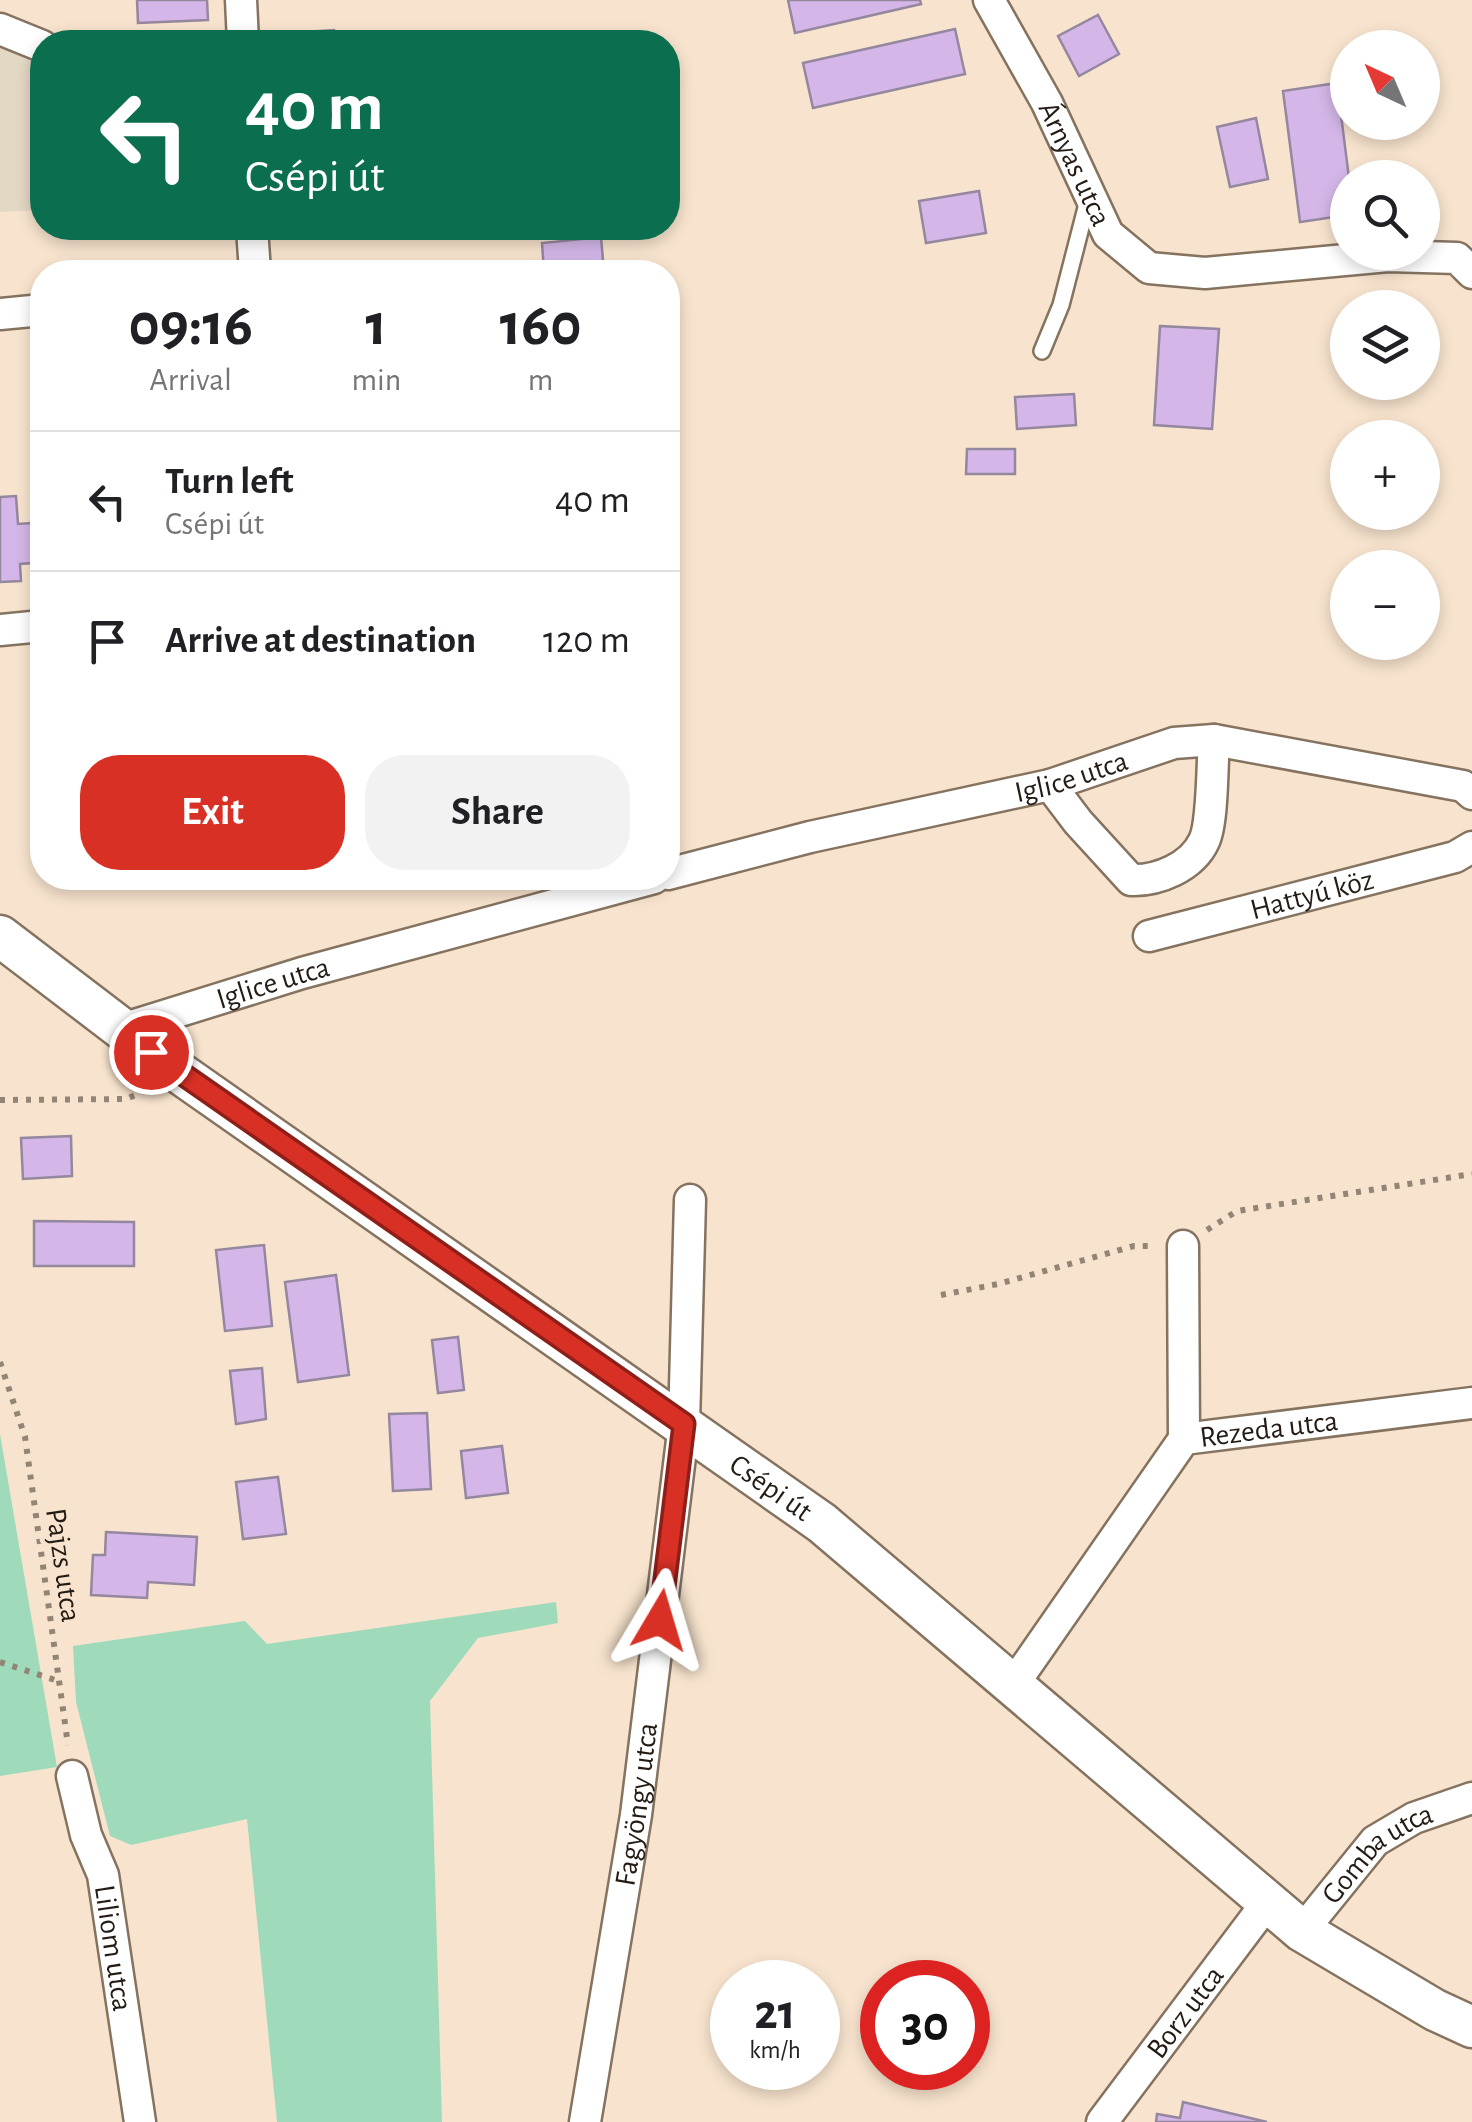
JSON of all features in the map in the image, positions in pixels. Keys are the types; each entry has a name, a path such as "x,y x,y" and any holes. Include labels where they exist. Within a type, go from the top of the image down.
{"street":[{"path":"240,0 242,30"},
{"name":"Árnyas utca","path":"989,0 1046,103 1108,234 1149,268 1205,273 1388,256 1467,260"},
{"path":"0,29 30,41"},
{"path":"0,314 30,311"},
{"path":"0,630 30,627"},
{"path":"1050,785 1132,880 1147,880 1187,862 1204,840 1214,740"},
{"name":"Iglice utca","path":"680,871 1050,785 1174,744 1214,740 1463,786 1472,794"},
{"name":"Hattyú köz","path":"1149,936 1456,856 1472,847"},
{"name":"Iglice utca","path":"122,1029 302,974 610,890"},
{"name":"Csépi út","path":"0,936 180,1074 822,1523 1266,1904 1434,2010 1472,2028"},
{"name":"Fagyöngy utca","path":"585,2122 636,1815 684,1424 690,1200"},
{"path":"1183,1246 1184,1438"},
{"name":"Rezeda utca","path":"1013,1684 1184,1438 1472,1402"},
{"name":"Liliom utca","path":"72,1776 86,1835 103,1875 140,2122"},
{"name":"Gomba utca","path":"1302,1930 1376,1841 1414,1818 1472,1798"},
{"name":"Borz utca","path":"1102,2122 1266,1904"}],"lane":[{"path":"1042,351 1061,306 1090,191"}],"path":[{"path":"0,1100 126,1099 180,1074"},
{"path":"941,1295 1134,1246 1183,1246 1237,1210 1472,1174"},
{"name":"Pajzs utca","path":"0,1362 25,1437 72,1776"},
{"path":"0,1662 58,1681"}],"shaded area":[{"path":"0,46 30,59 30,211 0,212"}],"green space":[{"path":"0,1434 57,1767 0,1776"},
{"path":"556,1602 558,1623 478,1638 430,1701 442,2122 277,2122 247,1819 131,1845 110,1836 76,1702 73,1646 245,1621 267,1644"}],"building":[{"path":"137,0 207,0 208,20 138,23"},
{"path":"788,0 920,0 921,4 795,33"},
{"path":"1098,15 1119,54 1079,76 1058,36"},
{"path":"955,29 965,74 813,108 803,63"},
{"path":"1330,84 1330,140 1344,140 1347,160 1330,160 1330,218 1300,222 1283,91"},
{"path":"1256,118 1268,179 1230,187 1217,127"},
{"path":"979,191 986,233 926,243 919,201"},
{"path":"601,240 603,260 543,260 542,243"},
{"path":"1160,326 1219,329 1212,429 1154,425"},
{"path":"1074,394 1076,425 1017,429 1015,397"},
{"path":"967,449 1015,449 1015,474 966,474"},
{"path":"16,496 18,524 30,523 30,563 20,564 21,581 0,582 0,497"},
{"path":"71,1136 72,1176 23,1179 21,1138"},
{"path":"34,1221 134,1222 134,1266 34,1266"},
{"path":"264,1245 272,1326 225,1331 216,1250"},
{"path":"336,1275 349,1375 298,1382 285,1282"},
{"path":"458,1337 464,1390 438,1393 432,1340"},
{"path":"262,1368 266,1419 236,1424 230,1371"},
{"path":"427,1413 431,1489 393,1491 389,1414"},
{"path":"502,1446 508,1493 466,1498 461,1451"},
{"path":"278,1477 286,1534 243,1539 236,1482"},
{"path":"106,1532 197,1537 194,1585 148,1582 147,1598 91,1595 93,1555 105,1555"},
{"path":"1183,2102 1267,2122 1156,2122 1157,2114 1180,2118"}],"route":[{"path":"151,1052 684,1424 660,1620"}]}
